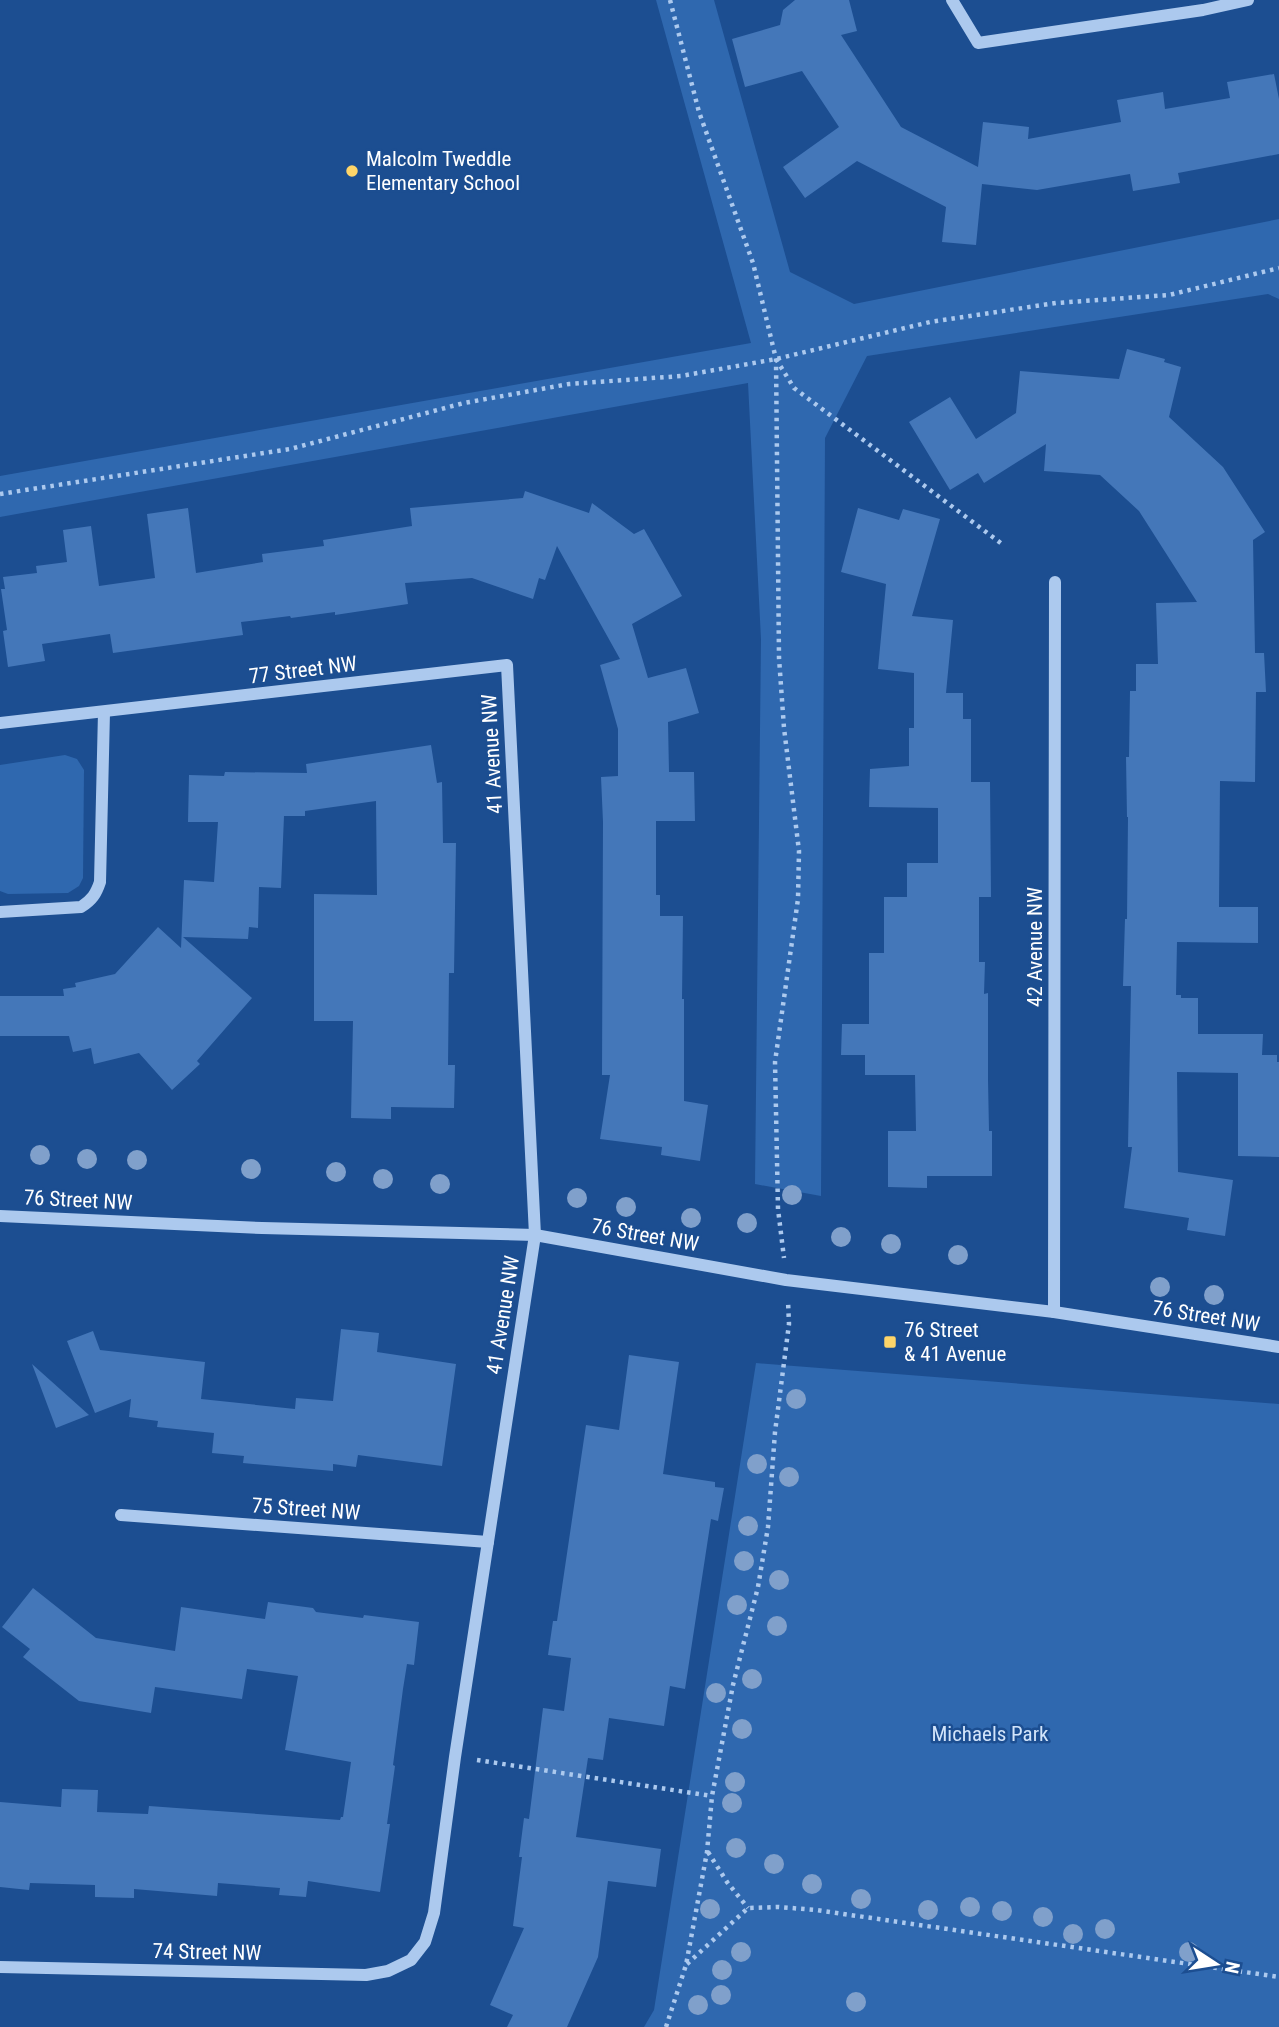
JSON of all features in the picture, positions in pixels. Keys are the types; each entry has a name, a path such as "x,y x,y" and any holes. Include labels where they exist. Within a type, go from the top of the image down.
{"street":[{"path":"952,0 978,43 1202,5 1248,0"},
{"name":"42 Avenue NW","path":"1054,1312 1055,582"},
{"name":"77 Street NW","path":"0,723 507,666"},
{"name":"41 Avenue NW","path":"411,1960 425,1942 434,1913 455,1757 535,1236 507,666"},
{"path":"0,912 81,907 90,901 96,892 100,882 104,712"},
{"name":"76 Street NW","path":"0,1216 262,1228 535,1236 786,1280 1054,1312 1279,1347"},
{"name":"75 Street NW","path":"121,1515 488,1542"},
{"name":"74 Street NW","path":"0,1966 366,1975 388,1971 411,1960"}],"path":[{"path":"666,2027 686,1965 707,1852 712,1796 733,1685 758,1587 768,1527 775,1432 789,1324 778,1209 775,1062 798,898 799,851 784,728 779,658 776,359 753,263 699,112 670,0"},
{"path":"0,494 290,449 464,403 556,386 681,376 776,359 930,323 1056,303 1169,295 1279,269"},
{"path":"776,359 794,388 1002,544"},
{"path":"455,1757 712,1796"},
{"path":"707,1852 726,1882 748,1908"},
{"path":"686,1965 748,1908 779,1906 1279,1976"}],"green space":[{"path":"656,0 714,0 790,272 854,304 1279,219 1279,299 1268,294 867,356 825,438 821,1196 755,1184 761,639 748,383 0,517 0,476 751,343"},
{"path":"65,755 77,759 84,770 83,878 79,886 68,893 8,894 0,891 0,765"},
{"name":"Michaels Park","path":"756,1363 1279,1404 1279,2027 644,2027 654,2010"}],"building":[{"path":"795,0 849,0 857,31 841,35 901,127 978,167 983,122 1029,127 1028,139 1121,122 1117,100 1163,92 1165,109 1230,98 1227,82 1274,74 1279,99 1279,154 1178,173 1180,183 1133,191 1130,174 1037,190 982,184 976,245 942,242 946,207 857,161 805,198 783,167 839,127 802,71 745,87 732,39 780,25 783,10"},
{"path":"1127,349 1165,359 1164,362 1181,367 1169,417 1223,467 1265,532 1253,540 1255,653 1264,653 1266,692 1256,692 1255,782 1220,781 1219,907 1258,907 1258,943 1177,942 1176,995 1181,995 1181,998 1198,998 1198,1034 1263,1034 1262,1055 1277,1055 1279,1062 1279,1157 1238,1156 1238,1073 1177,1072 1178,1172 1233,1180 1225,1236 1187,1230 1189,1218 1124,1208 1132,1147 1128,1147 1131,986 1123,986 1127,919 1126,757 1129,757 1130,691 1136,691 1136,664 1158,664 1156,603 1197,602 1139,511 1100,475 1044,471 1046,444 984,483 978,473 950,490 909,422 950,397 976,439 1016,413 1020,371 1119,379"},
{"path":"525,491 589,513 592,503 634,534 644,529 682,596 632,624 648,678 686,668 699,713 668,722 669,772 694,772 695,821 656,821 656,895 660,895 660,916 683,916 684,1101 708,1105 700,1161 661,1155 662,1147 600,1139 610,1075 602,1075 601,777 618,776 618,729 600,665 620,659 557,546 545,580 539,578 533,599 472,578 405,583 408,604 335,615 335,612 241,622 243,635 113,653 110,634 42,644 45,661 8,667 3,631 7,630 1,589 5,589 3,577 37,573 36,566 67,562 63,530 91,526 99,586 155,578 147,514 188,508 196,573 263,562 262,554 324,546 323,540 412,526 410,508 523,498"},
{"path":"858,508 899,520 903,509 940,519 912,616 953,620 946,693 963,693 963,719 971,719 971,782 990,782 991,897 979,897 979,962 985,962 984,994 988,993 992,1176 927,1176 927,1188 888,1187 888,1131 916,1131 915,1075 865,1075 865,1055 841,1055 842,1024 869,1024 869,953 884,953 884,897 907,897 907,863 938,863 938,808 869,807 870,769 909,766 909,728 914,728 914,673 878,669 886,584 841,572"},
{"path":"431,745 437,783 442,782 443,843 456,843 454,973 449,973 448,1065 455,1065 454,1108 391,1107 391,1119 351,1118 353,1021 314,1021 314,894 377,895 376,801 305,811 305,816 284,816 281,888 259,887 258,928 249,927 248,939 183,937 252,998 197,1061 200,1064 172,1090 139,1053 94,1064 91,1048 73,1052 69,1036 0,1036 0,996 64,996 63,989 76,987 75,983 115,974 158,927 181,948 184,880 214,882 218,822 188,822 189,775 224,776 225,772 307,773 306,764"},
{"path":"341,1329 379,1333 377,1352 456,1364 442,1466 358,1455 356,1467 333,1464 333,1471 243,1463 244,1456 212,1453 214,1433 157,1427 158,1421 129,1417 131,1399 95,1413 67,1341 93,1331 100,1350 205,1362 201,1399 295,1409 296,1398 333,1401"},
{"path":"629,1355 679,1362 663,1474 715,1482 715,1487 724,1488 718,1521 711,1519 685,1689 670,1686 664,1726 609,1718 603,1760 588,1758 576,1837 661,1849 656,1887 608,1881 598,1957 567,2027 507,2027 513,2015 490,2005 524,1928 513,1926 524,1818 529,1819 543,1708 564,1711 571,1658 548,1655 553,1621 557,1621 586,1425 619,1430"},
{"path":"32,1364 89,1415 56,1428"},
{"path":"33,1588 96,1638 175,1651 181,1607 265,1619 268,1602 313,1608 316,1612 419,1622 414,1665 407,1664 403,1689 387,1824 390,1824 380,1892 308,1881 306,1897 279,1895 280,1888 218,1883 217,1896 134,1889 134,1898 95,1897 95,1885 30,1883 29,1890 0,1887 0,1802 61,1807 62,1789 98,1790 97,1812 148,1814 149,1806 340,1820 343,1817 351,1762 285,1750 298,1676 247,1669 242,1699 155,1687 151,1713 79,1701 23,1657 30,1649 2,1627"}],"place":[{"name":"Malcolm Tweddle Elementary School","path":"352,171"},
{"name":"76 Street & 41 Avenue","path":"890,1342"}]}
